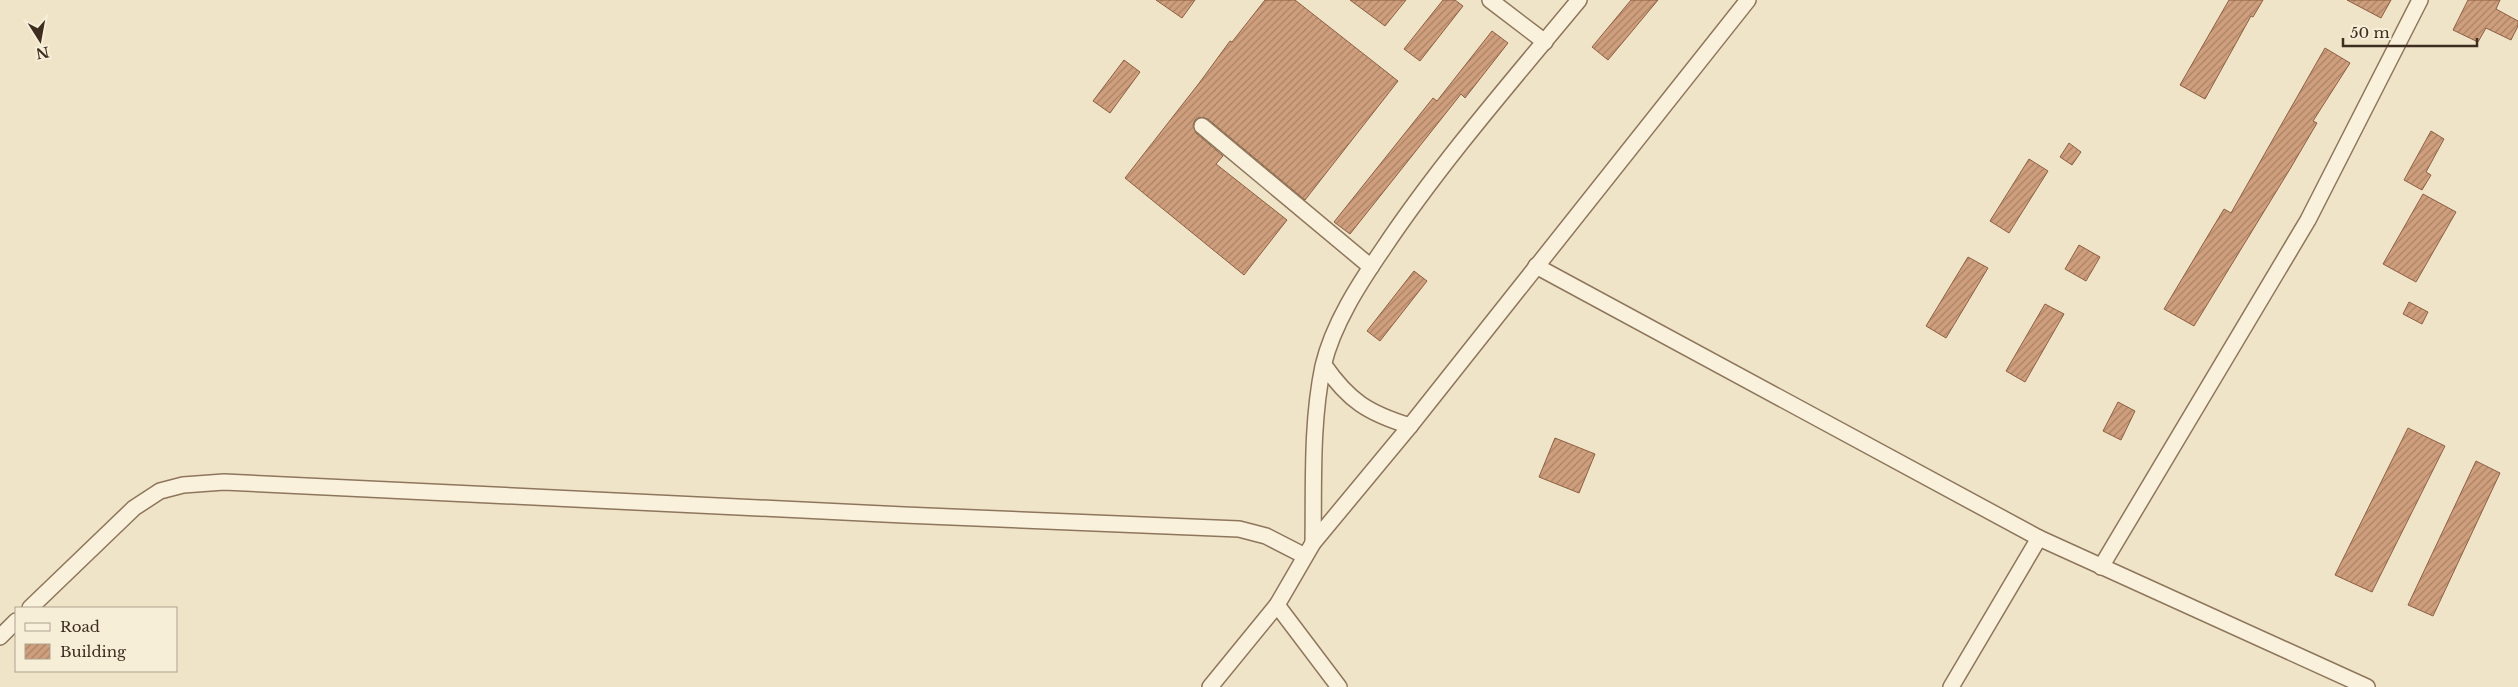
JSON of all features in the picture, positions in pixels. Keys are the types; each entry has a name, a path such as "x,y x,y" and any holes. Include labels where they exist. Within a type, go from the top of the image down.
{"street":[{"path":"1490,0 1544,42"},
{"path":"1309,549 1315,421 1324,365 1334,334 1371,267 1442,167 1579,0"},
{"path":"1210,687 1277,605 1309,549 1410,426 1748,0"},
{"path":"2101,567 2308,220 2420,0"},
{"path":"1202,126 1371,267"},
{"path":"1536,266 2039,538 2367,687"},
{"path":"1324,365 1337,385 1365,409 1381,417 1410,426"},
{"path":"31,607 134,508 160,491 183,485 224,482 904,515 1239,529 1309,549"},
{"path":"1951,687 2039,538"},
{"path":"1277,605 1339,687"},
{"path":"0,636 15,622"}],"building":[{"path":"1156,0 1195,0 1182,18"},
{"path":"1265,0 1295,0 1398,81 1305,200 1208,119 1199,117 1195,120 1193,125 1196,133 1223,156 1216,164 1287,220 1244,275 1125,178 1230,41 1232,42"},
{"path":"1350,0 1406,0 1385,26"},
{"path":"1443,0 1455,0 1463,6 1420,61 1404,49"},
{"path":"1631,0 1658,0 1608,60 1592,47"},
{"path":"2229,0 2263,0 2253,17 2251,16 2205,99 2180,85"},
{"path":"2347,0 2391,0 2381,18"},
{"path":"2468,0 2500,0 2496,9 2518,21 2518,26 2511,40 2486,28 2478,42 2453,30"},
{"path":"1492,31 1508,43 1465,98 1461,94 1350,234 1334,222 1433,98 1437,101"},
{"path":"2325,48 2350,63 2313,121 2317,123 2290,169 2194,326 2164,309 2224,209 2231,213"},
{"path":"1124,60 1140,72 1110,113 1093,101"},
{"path":"2431,131 2444,139 2426,172 2431,175 2422,190 2404,180"},
{"path":"2069,143 2081,152 2072,165 2060,157"},
{"path":"2029,159 2048,171 2009,233 1990,221"},
{"path":"2423,194 2456,212 2416,282 2383,264"},
{"path":"2079,245 2100,257 2086,281 2065,269"},
{"path":"1968,257 1988,268 1946,338 1926,326"},
{"path":"1414,271 1427,281 1380,341 1367,331"},
{"path":"2409,302 2428,312 2422,324 2403,314"},
{"path":"2045,304 2064,314 2025,382 2006,371"},
{"path":"2118,402 2135,411 2121,440 2103,431"},
{"path":"2408,428 2445,446 2372,592 2335,575"},
{"path":"1555,438 1595,454 1579,493 1539,477"},
{"path":"2476,461 2500,473 2433,616 2408,605"}]}
